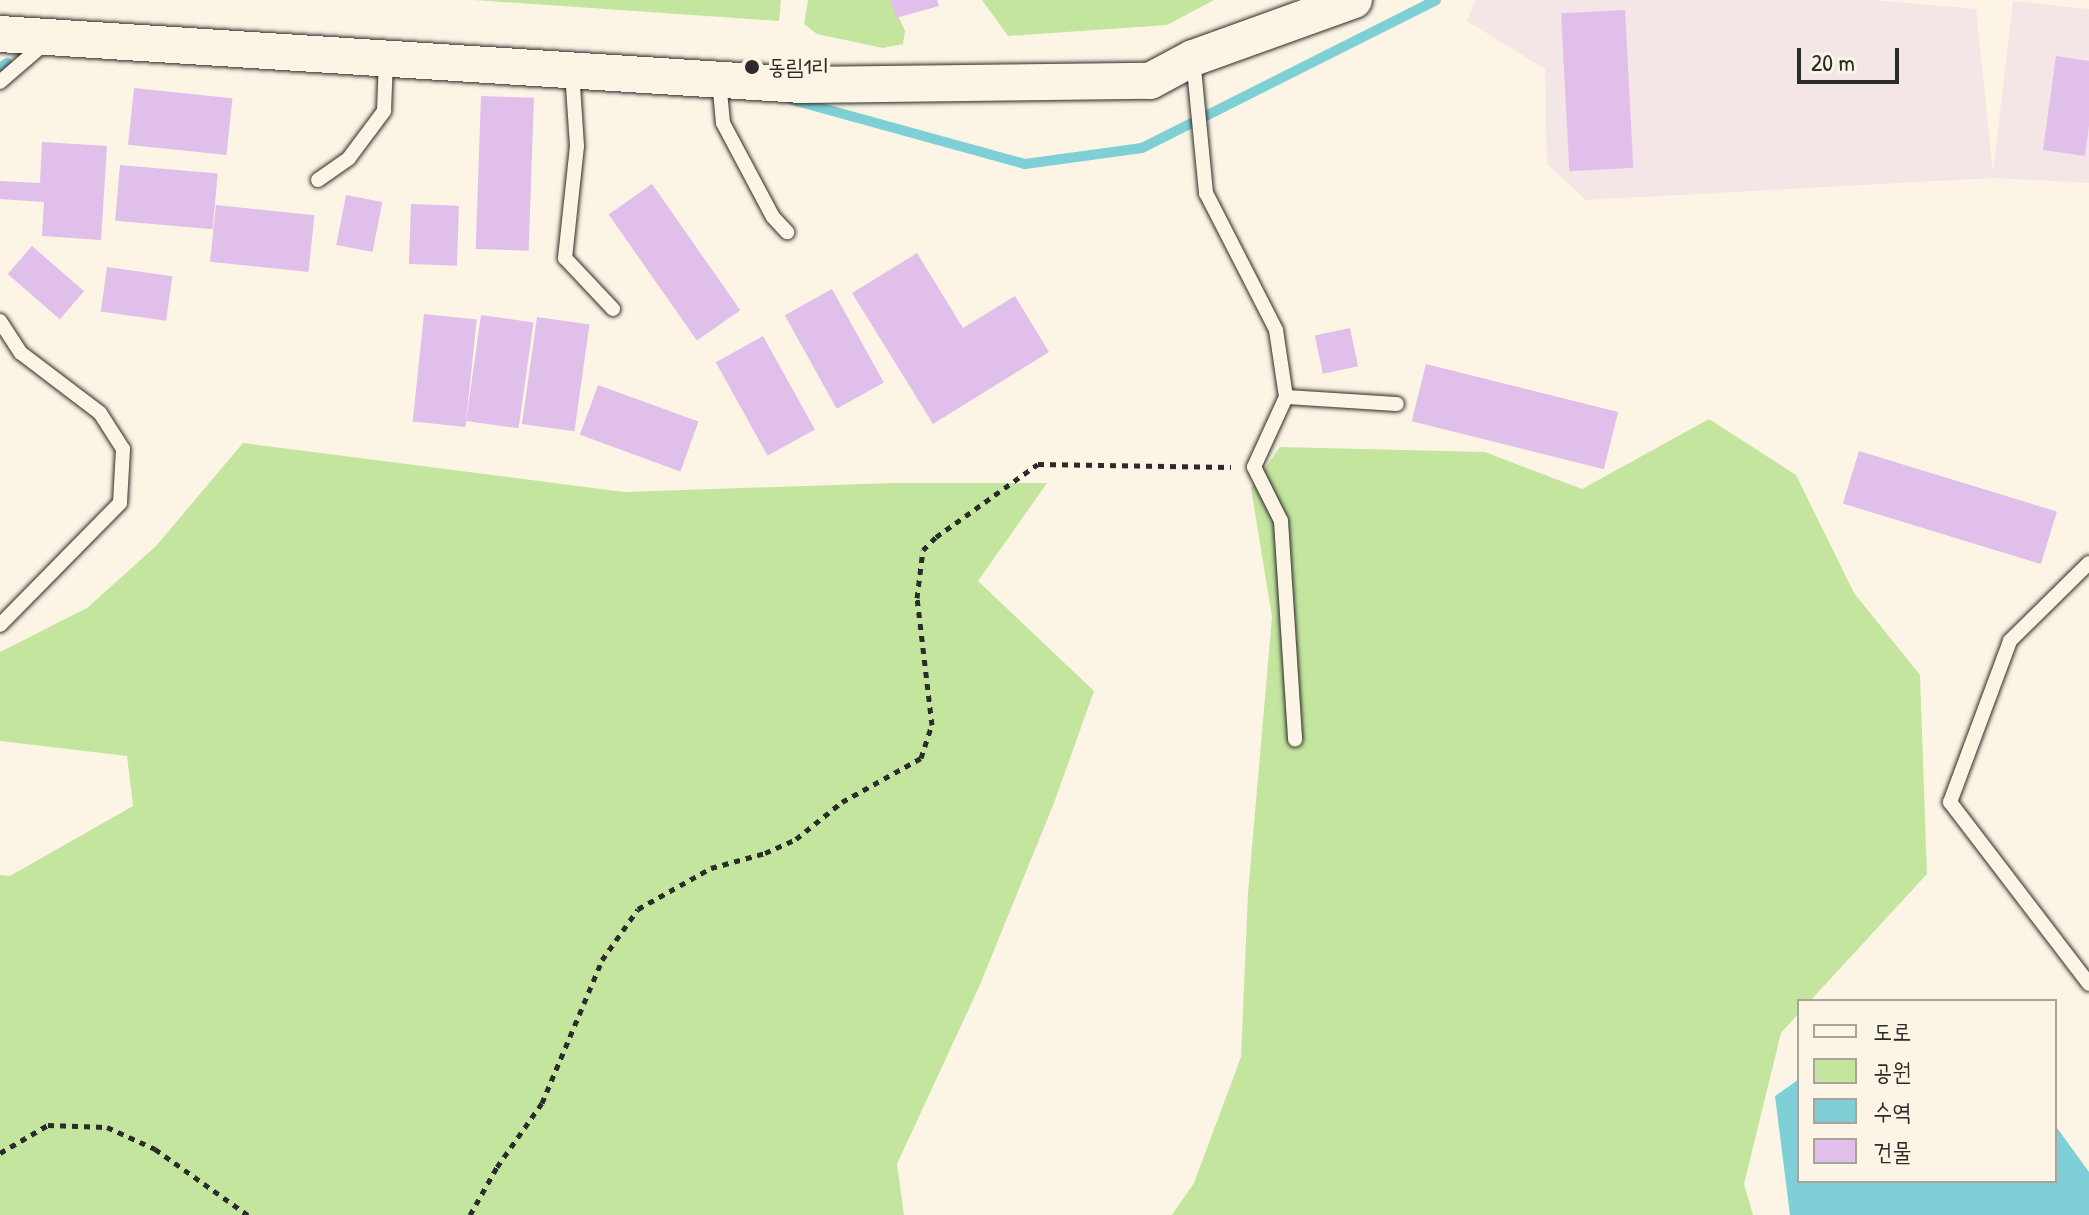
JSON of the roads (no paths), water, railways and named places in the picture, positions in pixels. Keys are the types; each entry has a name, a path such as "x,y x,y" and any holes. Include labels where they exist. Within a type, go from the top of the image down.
{"street":[{"path":"0,34 802,85 1150,81 1193,58 1354,0"}],"lane":[{"path":"0,82 51,37"},
{"path":"318,180 349,158 384,111 386,58"},
{"path":"1193,58 1206,193 1276,330 1286,397 1254,467 1281,521 1295,740"},
{"path":"572,70 577,146 565,258 613,309"},
{"path":"719,80 723,123 773,217 787,232"},
{"path":"0,321 21,353 100,413 123,449 120,503 0,625"},
{"path":"1286,397 1397,404"},
{"path":"2089,563 2010,641 1950,802 2089,984"}],"water":[{"path":"1797,1080 1797,1183 2057,1183 2057,1128 2089,1172 2089,1215 1790,1215 1775,1096"}],"waterway":[{"path":"789,99 1025,164 1142,148 1436,0"},
{"path":"0,68 7,63"}],"place":[{"name":"동림1리","path":"752,67"}]}
